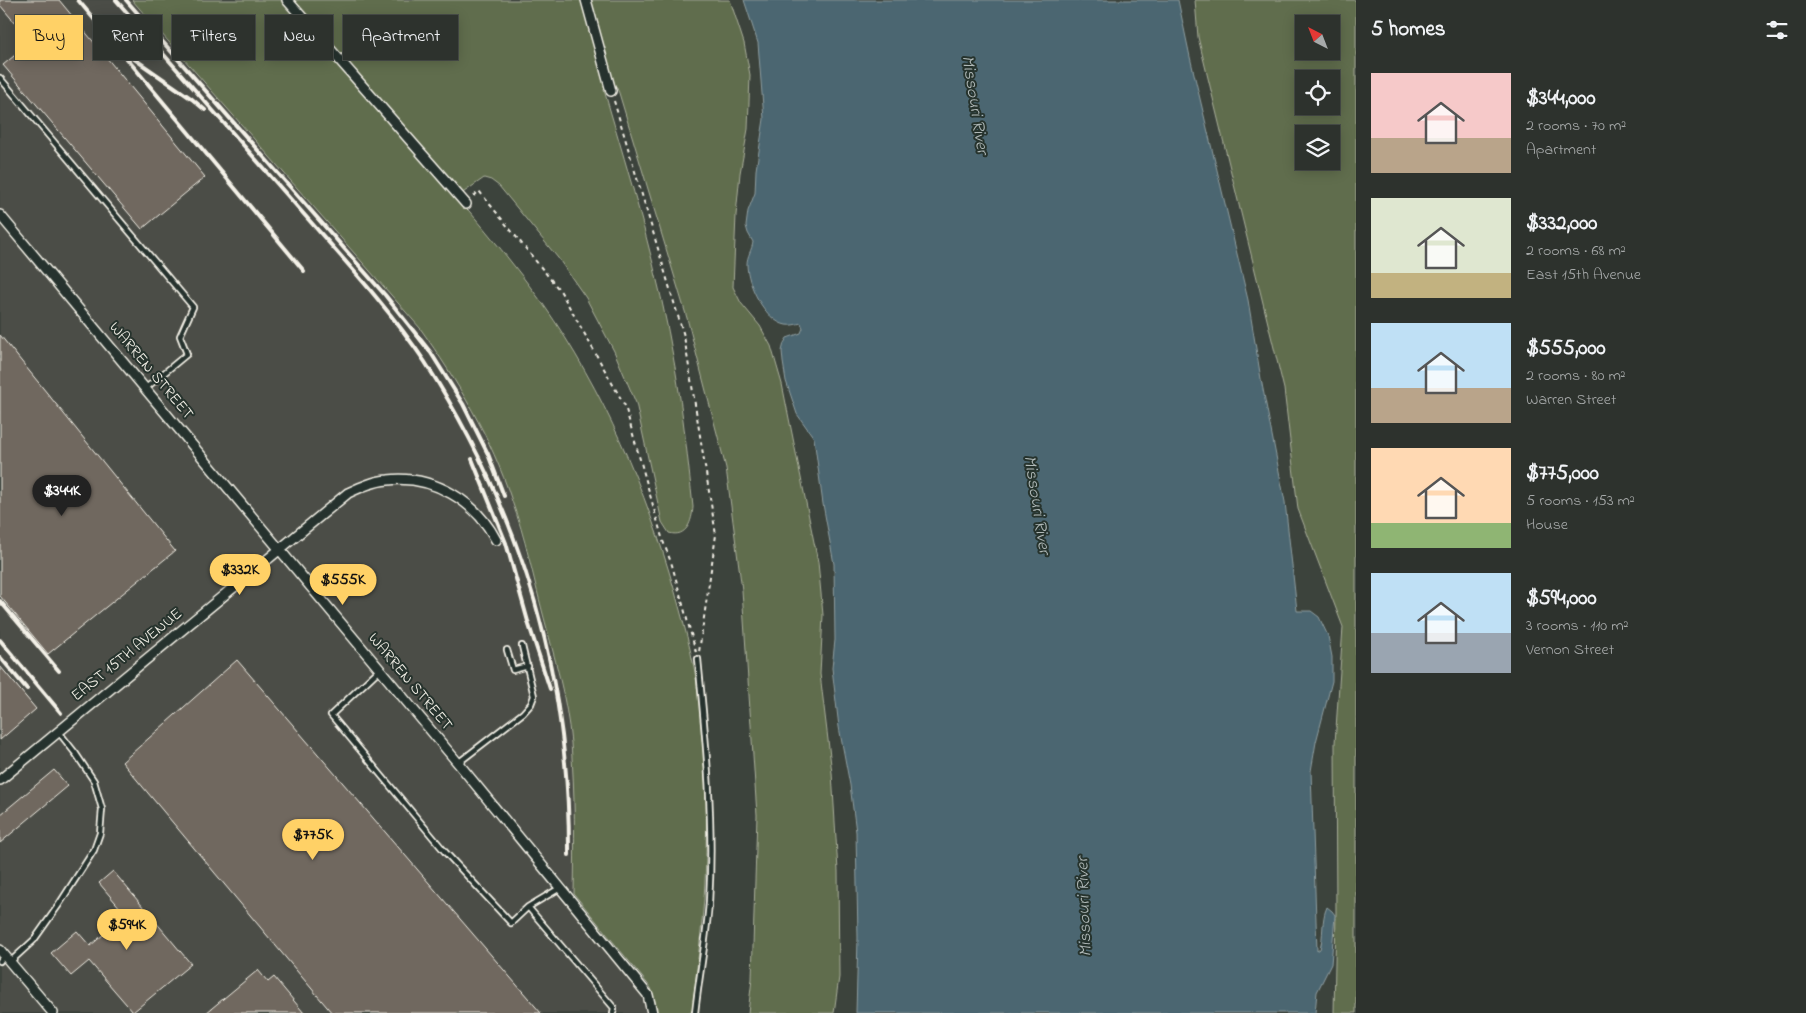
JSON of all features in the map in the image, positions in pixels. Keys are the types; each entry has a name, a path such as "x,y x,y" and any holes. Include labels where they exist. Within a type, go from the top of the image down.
{"street":[{"path":"287,0 466,204"},
{"path":"586,0 611,91"},
{"name":"WARREN STREET","path":"0,214 280,548 648,995 652,1013"},
{"name":"EAST 15TH AVENUE","path":"0,780 280,548 348,493 364,485 390,479 408,479 426,482 443,489 471,507 482,518 496,540"},
{"path":"4,957 53,1013"}],"lane":[{"path":"0,78 193,307 180,336 187,354 146,388"},
{"path":"458,763 523,713 531,704 534,696 522,646"},
{"path":"507,650 513,670 528,666"},
{"path":"695,1013 708,904 711,825 698,659"},
{"path":"380,669 330,715 446,853 511,923 528,907 560,888"},
{"path":"4,957 34,940 94,850 100,833 102,809 94,781 58,732"},
{"path":"528,907 614,1008 614,1013"}],"path":[{"path":"611,91 684,336 716,535 698,659"},
{"path":"466,204 479,191 561,292 626,406 698,659"}],"shaded area":[{"path":"0,0 132,0 145,15 93,15 93,60 162,60 162,34 172,45 172,60 185,60 420,328 449,368 471,406 487,437 512,500 566,710 571,741 575,812 574,894 546,861 546,870 648,995 645,1013 0,1013"}],"green space":[{"path":"132,0 730,0 744,43 750,75 748,129 740,173 736,215 733,287 741,303 760,326 771,346 782,384 818,562 823,615 820,674 832,773 838,871 839,977 834,1013 748,1013 752,979 757,815 742,590 726,468 687,318 616,86 611,83 604,90 653,262 678,384 693,507 690,523 684,531 675,534 669,533 662,522 636,403 614,351 586,298 558,258 499,186 491,180 484,178 457,197 501,249 543,304 585,371 604,406 637,479 664,554 675,592 697,682 706,782 704,899 692,1013 656,1013 657,1008 651,988 574,894 574,818 571,743 563,694 517,515 504,477 484,432 460,390 420,328 185,60 255,60 255,15 172,15 172,46 162,34 162,15 145,15"},
{"path":"1195,0 1356,0 1356,1013 1334,1013 1336,913 1335,743 1343,627 1298,509 1284,389 1198,37"}],"water":[{"name":"Missouri River","path":"744,0 1178,0 1248,300 1285,502 1297,611 1311,611 1319,617 1328,636 1332,657 1332,681 1316,742 1311,771 1317,951 1320,949 1327,907 1335,915 1331,964 1317,992 1315,1013 856,1013 858,938 856,832 850,785 839,727 832,668 835,640 834,564 814,438 797,414 786,381 783,362 782,351 784,343 787,338 801,333 803,328 801,323 786,325 771,317 754,291 748,272 747,261 753,242 746,226 748,211 755,193 756,170 764,119 758,43"}],"building":[{"path":"0,0 59,0 71,15 15,15 15,23 0,5"},
{"path":"83,29 93,41 93,60 108,60 205,177 142,229 3,65 15,55 15,60 83,60"},
{"path":"0,335 175,551 48,654 0,596"},
{"path":"237,660 541,1013 332,1013 122,762"},
{"path":"0,666 36,709 0,740"},
{"path":"54,770 68,786 0,843 0,815"},
{"path":"113,871 191,964 133,1012 89,961 71,976 51,953 77,931 90,946 126,915 99,883"},
{"path":"258,970 268,982 274,977 304,1013 206,1013"}],"railway":[{"path":"78,0 304,271"},
{"path":"116,0 381,303 425,362 459,419 489,477 513,537 534,598 549,660 561,723 567,788 569,855"},
{"path":"126,0 385,295 431,353 463,404 488,454 504,496"},
{"path":"136,60 205,110"},
{"path":"472,459 506,543 529,625 550,689"},
{"path":"0,601 59,671"},
{"path":"0,640 61,713"},
{"path":"0,657 27,689"}]}
